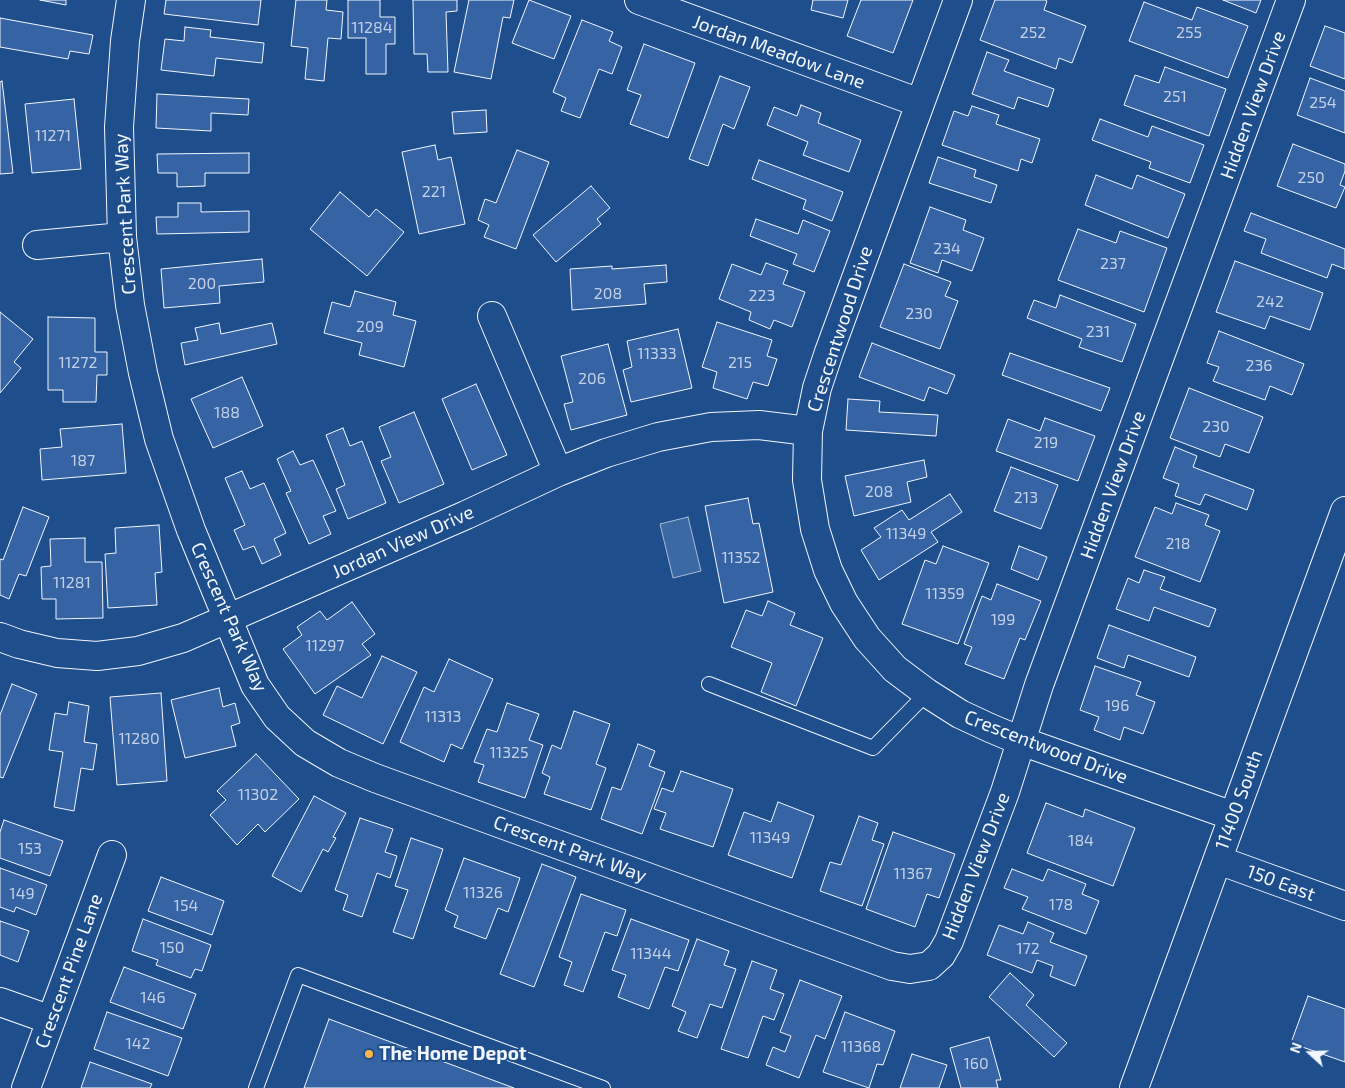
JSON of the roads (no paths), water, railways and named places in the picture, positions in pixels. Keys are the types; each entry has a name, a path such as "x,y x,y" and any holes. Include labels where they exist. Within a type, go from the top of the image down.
{"street":[{"name":"Crescent Park Way","path":"131,0 125,41 119,127 122,237 130,305 143,373 159,439 191,530 255,685 277,717 305,743 339,763 375,778 892,966 910,969 929,966"},
{"name":"Jordan Meadow Lane","path":"638,0 920,103"},
{"name":"Crescentwood Drive","path":"958,0 829,352 808,431 806,480 815,529 828,570 844,603 867,638 895,668 927,694 960,714 1021,741 1234,816"},
{"name":"Hidden View Drive","path":"929,966 941,955 949,941 1005,792 1043,676 1292,0"},
{"path":"37,245 122,237"},
{"path":"492,316 558,472"},
{"name":"Jordan View Drive","path":"0,637 19,644 57,653 97,656 138,651 183,638 466,515 558,472 606,453 658,437 710,427 759,425 808,431"},
{"name":"11400 South","path":"1134,1088 1345,512"},
{"name":"Crescent Pine Lane","path":"26,1088 112,855"},
{"name":"150 East","path":"1218,860 1345,906"},
{"path":"0,1002 51,1020"}],"lane":[{"path":"708,684 873,748 927,694"},
{"path":"256,1088 298,975 603,1088"}],"water":[{"path":"688,517 701,571 673,578 660,524"}],"place":[{"name":"The Home Depot","path":"369,1054"}]}
